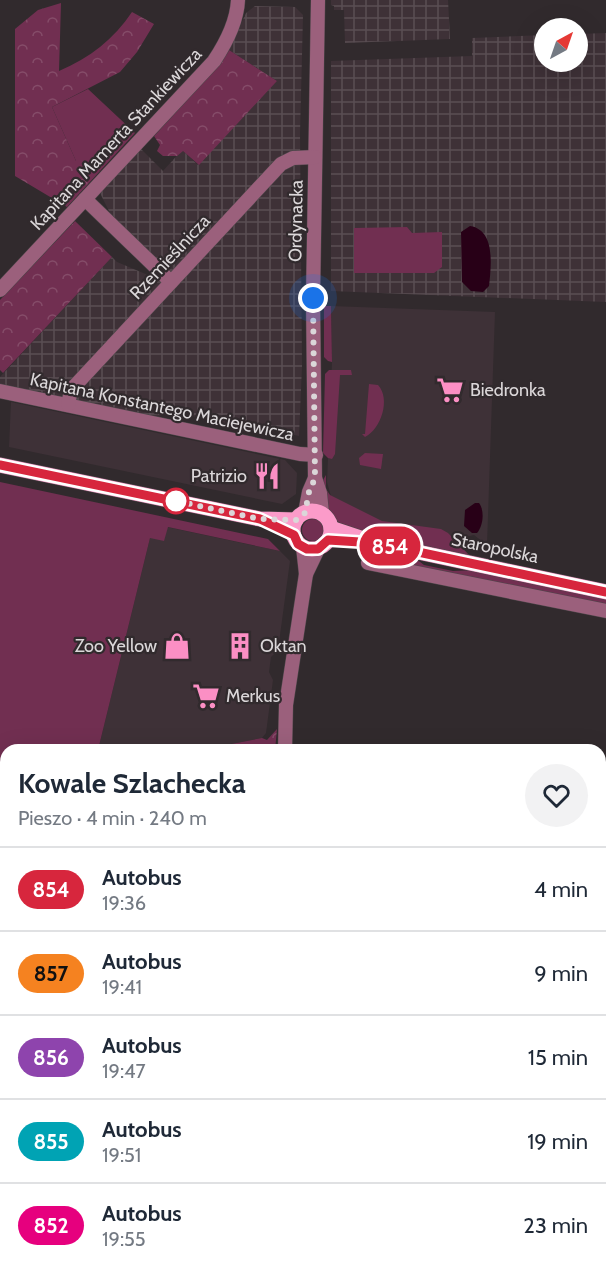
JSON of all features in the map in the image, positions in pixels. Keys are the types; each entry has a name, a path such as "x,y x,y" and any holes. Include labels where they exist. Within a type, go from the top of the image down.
{"main road":[{"name":"Staropolska","path":"0,465 260,519 311,533 376,543 606,592"},
{"path":"311,533 330,522 321,513"}],"street":[{"name":"Kapitana Mamerta Stankiewicza","path":"0,290 214,61 223,47 238,12 238,0"},
{"name":"Ordynacka","path":"311,533 309,492 315,478 316,455 313,298 318,0"},
{"name":"Rzemieślnicza","path":"68,405 71,390 281,164 293,158 315,157"},
{"path":"85,199 171,282"},
{"name":"Kapitana Konstantego Maciejewicza","path":"0,391 300,454 316,455"},
{"name":"Ordynacka","path":"315,478 320,492 321,513"},
{"path":"285,744 286,705 311,533"},
{"path":"376,543 375,549 388,567"},
{"path":"368,563 606,611"}],"shaded area":[{"path":"331,0 448,0 450,39 345,43 344,10 334,10"},
{"path":"255,6 295,7 303,15 300,134 302,366 299,436 274,430 273,433 192,416 192,413 168,408 158,418 0,384 0,377 112,257 117,262 155,278 165,267 110,213 100,193 141,149 163,171 182,150 198,165 277,81 229,50 246,13"},
{"path":"606,33 606,302 331,291 331,61 472,56 472,38 534,35 534,72 588,72 588,34"},
{"path":"470,226 484,234 490,250 489,286 483,292 471,291 462,282 461,232"},
{"path":"331,306 495,312 487,545 474,535 452,540 360,521 332,500 327,482 332,362"},
{"path":"11,402 285,460 297,473 296,494 282,504 9,447"},
{"path":"475,503 481,506 482,518 477,533 472,533 464,526 465,510"},
{"path":"167,527 280,551 290,561 278,650 271,657 269,672 273,680 266,733 262,738 232,744 99,744 150,538"}],"green space":[{"path":"61,3 59,71 100,47 132,12 154,24 137,52 120,72 52,107 76,161 90,161 100,171 67,207 15,176 15,29 38,10"},
{"path":"229,50 277,81 199,165 183,151 177,156 163,156 157,151 160,145 154,136 221,63"},
{"path":"88,89 135,133 100,171 90,161 76,161 52,107"},
{"path":"75,221 112,257 3,373 0,370 0,300"},
{"path":"407,227 412,233 442,232 442,267 434,273 354,273 354,228"},
{"path":"324,306 331,306 332,362 324,357"},
{"path":"329,370 351,370 352,375 340,375 335,454 332,459 323,453 325,374"},
{"path":"369,384 378,385 382,391 384,405 380,421 365,437 362,434 365,434"},
{"path":"365,453 383,454 381,469 360,465 359,458"},
{"path":"326,475 326,489 330,495 382,521 441,529 448,533 471,557 346,527 333,517 327,505 323,480"},
{"path":"0,482 268,539 280,551 168,527 164,541 150,538 99,744 0,744"},
{"path":"313,519 321,522 324,530 321,538 313,541 305,538 302,530 305,522"},
{"path":"381,551 404,555 424,565 453,571 475,570 606,597 606,608 389,561"},
{"path":"277,729 276,744 232,744 262,738 267,740"}],"bus line":[{"name":"854","path":"0,465 260,519 294,535 298,544 307,549 318,549 328,540 376,543 606,592"}],"place":[{"name":"Biedronka","path":"450,390"},
{"name":"Patrizio","path":"267,476"},
{"name":"Zoo Yellow","path":"177,646"},
{"name":"Oktan","path":"240,646"},
{"name":"Merkus","path":"206,696"}],"route":[{"path":"176,501 167,499 260,519 296,520 305,513 309,492 315,478 316,455 313,298"}]}
